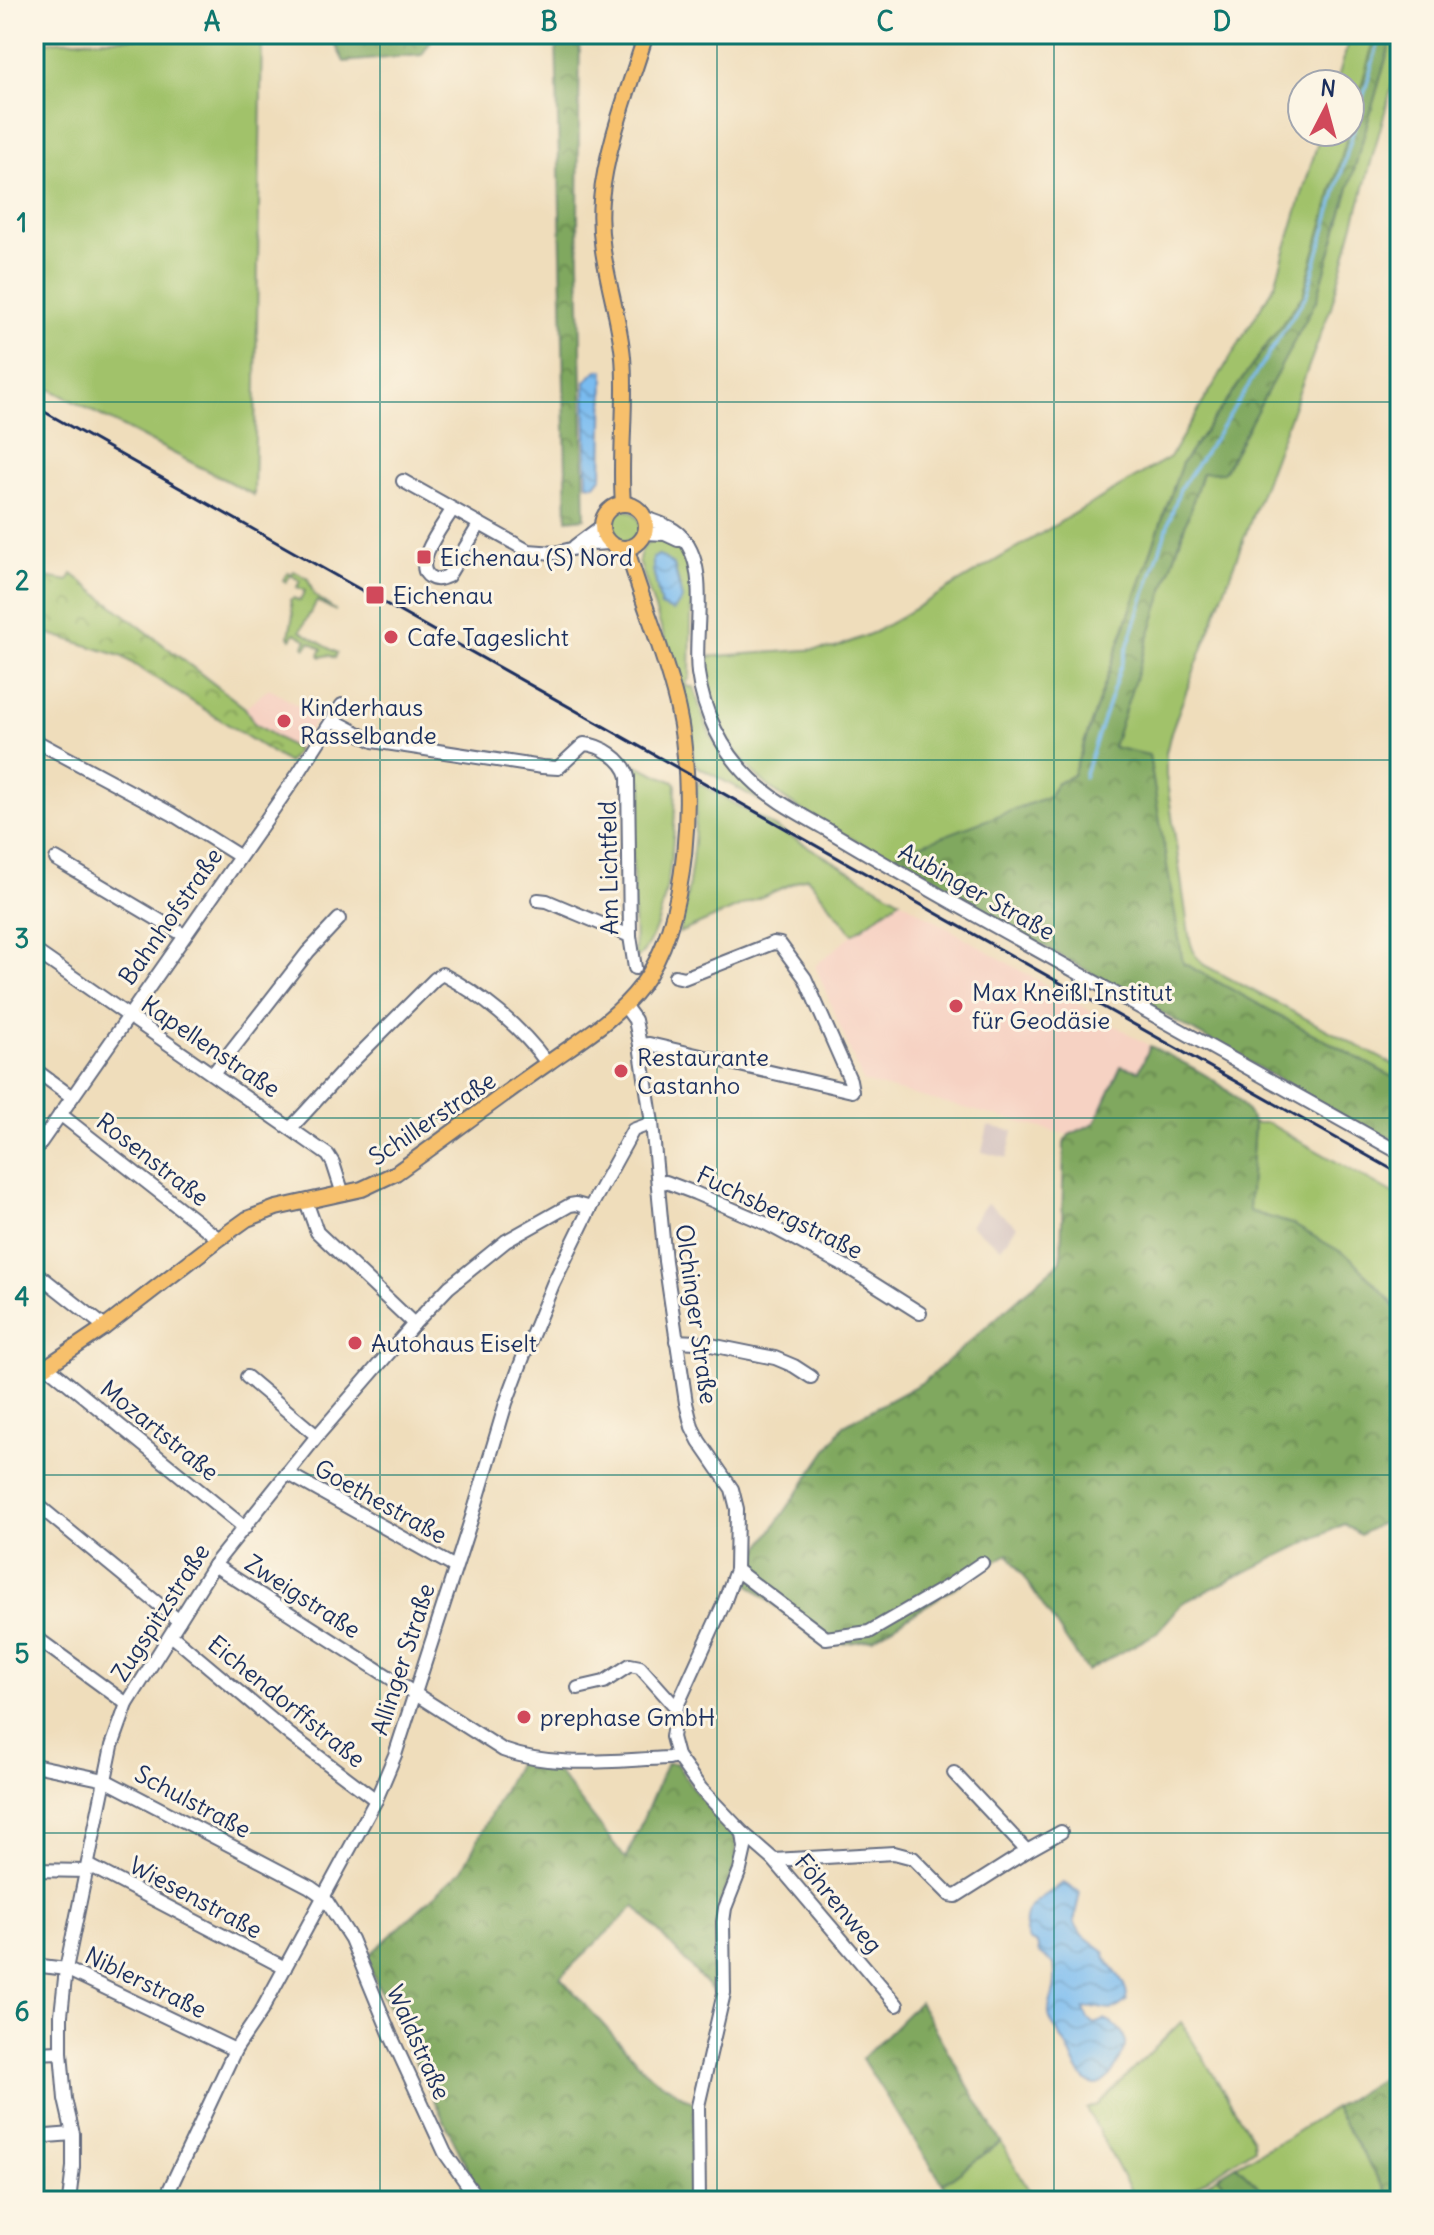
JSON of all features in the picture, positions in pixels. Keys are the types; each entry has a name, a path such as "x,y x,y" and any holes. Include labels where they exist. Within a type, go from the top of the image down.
{"main road":[{"path":"623,504 623,357 605,262 600,208 606,169 646,34"},
{"path":"623,504 636,508 645,525 637,545 627,549 610,543 604,536 602,526 611,509 623,504"},
{"name":"Schillerstraße","path":"34,1375 105,1327 247,1219 306,1201 343,1194 375,1184 396,1173 607,1021 648,977 663,947 684,858 688,812 686,771 681,722 671,682 627,549"}],"street":[{"path":"403,481 519,547 537,553 555,553 572,547 610,543"},
{"path":"452,510 424,557 423,567 428,576 438,579 448,576 479,525"},
{"name":"Aubinger Straße","path":"645,525 679,541 690,550 699,576 696,650 700,688 722,742 750,779 782,804 885,864 1400,1153"},
{"path":"572,547 602,526"},
{"name":"Bahnhofstraße","path":"34,1152 298,774 342,705"},
{"name":"Am Lichtfeld","path":"333,720 373,741 542,767 558,768 564,765 584,744 594,745 619,761 626,768 628,777 630,936 635,968"},
{"path":"34,740 172,814 239,856"},
{"path":"56,859 184,935"},
{"path":"538,900 630,936"},
{"path":"213,1074 308,952 339,919"},
{"path":"640,1045 649,1044 852,1091 805,978 780,944 773,943 684,978 675,976"},
{"name":"Kapellenstraße","path":"34,950 328,1155 343,1194"},
{"path":"291,1128 345,1069 442,974 505,1018 529,1039 547,1063"},
{"name":"Olchinger Straße","path":"624,1005 635,1020 640,1045 652,1123 676,1341 692,1427 736,1499 736,1570 677,1706 672,1737 677,1756"},
{"path":"34,1069 72,1097"},
{"name":"Rosenstraße","path":"60,1114 219,1239"},
{"name":"Allinger Straße","path":"164,2201 235,2050 262,2010 376,1800 395,1755 516,1373 553,1284 590,1208 633,1130 652,1123"},
{"name":"Fuchsbergstraße","path":"658,1183 666,1182 767,1224 852,1270 920,1313"},
{"path":"306,1201 317,1232 414,1324"},
{"name":"Zugspitzstraße","path":"69,2201 73,2134 65,2099 61,2052 66,1969 112,1746 127,1704 214,1565 317,1436 414,1324 449,1287 506,1241 570,1205 590,1208"},
{"path":"34,1271 105,1327"},
{"path":"676,1341 775,1358 811,1377"},
{"name":"Mozartstraße","path":"48,1367 245,1528"},
{"path":"247,1377 317,1436"},
{"name":"Goethestraße","path":"287,1473 455,1567"},
{"path":"34,1502 179,1621"},
{"path":"736,1570 826,1638 869,1632 982,1563"},
{"name":"Zweigstraße","path":"214,1565 503,1750 516,1755 569,1762 677,1756"},
{"name":"Eichendorffstraße","path":"171,1635 290,1735 376,1800"},
{"path":"34,1636 127,1704"},
{"path":"578,1688 604,1682 634,1665 640,1667 677,1706"},
{"path":"677,1756 701,1789 743,1833 745,1848 725,1908 724,1993 698,2106 699,2201"},
{"name":"Schulstraße","path":"34,1765 105,1780 324,1897"},
{"path":"954,1773 1027,1851"},
{"path":"774,1860 894,1853 913,1858 950,1895 956,1896 1061,1832"},
{"name":"Föhrenweg","path":"743,1833 774,1860 897,2005"},
{"name":"Wiesenstraße","path":"34,1870 87,1868 285,1968"},
{"name":"Waldstraße","path":"324,1897 351,1939 445,2153 475,2196"},
{"name":"Niblerstraße","path":"34,1965 66,1969 235,2050"},
{"path":"34,2053 61,2052"},
{"path":"34,2137 73,2134"},
{"path":"462,2201 475,2196"}],"shaded area":[{"name":"Kinderhaus Rasselbande","path":"269,688 317,718 297,750 254,723 245,708"},
{"name":"Max Kneißl Institut für Geodäsie","path":"900,900 1150,1046 1139,1072 1121,1066 1095,1123 1069,1135 863,1082 815,966"},
{"path":"988,1126 1013,1131 1007,1158 982,1152"},
{"path":"987,1203 1017,1226 1001,1248 970,1225"}],"green space":[{"path":"262,34 254,495 34,381 34,42"},
{"path":"330,34 435,34 422,55 344,62"},
{"path":"556,34 580,34 578,218 585,518 567,520"},
{"path":"1351,34 1376,34 1366,70 1341,68"},
{"path":"1376,34 1393,34 1366,128 1366,70"},
{"path":"1393,34 1400,34 1400,57 1331,307 1171,732 1166,753 1166,775 1190,941 1195,955 1204,965 1400,1068 1400,1081 1182,963 1149,756 1112,748 1202,473 1317,299 1360,148 1366,148 1366,128"},
{"path":"1316,148 1344,148 1303,295 1182,463 1073,775 1056,784 1048,797 899,853 892,860 807,814 757,776 720,726 709,694 703,657 835,648 875,632 1170,457 1275,284"},
{"path":"1344,148 1360,148 1317,299 1224,472 1202,473 1113,747 1149,755 1183,963 1400,1081 1400,1136 1384,1139 892,860 898,853 1048,797 1056,784 1073,775 1182,463 1303,295"},
{"path":"624,510 636,514 640,526 636,538 624,542 612,538 608,526 612,514"},
{"path":"662,540 674,545 690,568 690,677 687,687 694,687 701,712 720,751 759,800 695,765 686,703 639,561 643,548 651,541","holes":["658,555 674,565 680,587 673,611 661,606 653,569"]},
{"path":"294,571 308,579 314,595 336,611 317,601 300,631 337,653 335,658 329,655 321,657 322,649 310,642 306,648 307,640 295,633 291,639 289,636 293,615 290,600 300,601 305,591 297,587 300,581 291,575 286,582 283,580 288,572 292,574"},
{"path":"72,574 245,708 254,723 297,750 288,763 121,656 34,629 34,575 68,581"},
{"path":"630,762 676,783 672,850 664,901 649,943 638,958 635,954"},
{"path":"697,782 900,900 853,934 807,877 679,933 692,858"},
{"path":"1150,1046 1209,1077 1235,1097 1254,1123 1249,1211 1292,1224 1350,1257 1400,1315 1400,1512 1360,1535 1344,1524 1182,1603 1157,1633 1087,1671 1008,1554 873,1639 825,1647 740,1577 844,1425 925,1381 1061,1261 1064,1143 1069,1135 1095,1123 1121,1066 1139,1071"},
{"path":"1254,1123 1268,1123 1400,1198 1400,1315 1390,1300 1248,1211"},
{"path":"518,1762 556,1770 626,1859 667,1763 676,1763 696,1793 737,1841 736,1863 718,1909 719,1998 635,1906 560,1977 648,2074 694,2103 693,2193 684,2201 486,2201 365,1959 462,1870"},
{"path":"919,2002 1001,2142 943,2184 862,2059"},
{"path":"1181,2022 1253,2139 1254,2148 1174,2201 1136,2201 1087,2109 1097,2105"},
{"path":"1400,2067 1400,2201 1392,2201 1334,2108"},
{"path":"1334,2108 1392,2201 1274,2201 1236,2165 1287,2138"},
{"path":"1001,2142 1035,2201 955,2201 943,2184"},
{"path":"1236,2165 1274,2201 1238,2201 1218,2176"},
{"path":"1218,2176 1238,2201 1183,2201"}],"water":[{"path":"597,370 604,370 602,476 595,485 587,484 585,382"},
{"path":"659,555 674,565 682,599 673,611 661,606 653,569 653,558"},
{"path":"1063,1883 1080,1892 1074,1922 1082,1935 1104,1951 1126,1991 1127,2000 1114,2009 1084,2009 1094,2024 1104,2020 1118,2028 1125,2041 1123,2053 1109,2077 1094,2085 1082,2076 1052,2023 1049,2011 1055,1983 1054,1964 1039,1953 1037,1944 1029,1940 1025,1929 1027,1912"}],"waterway":[{"path":"1084,777 1180,489 1307,294 1381,34"}],"railway":[{"path":"34,406 1400,1174"}],"place":[{"name":"Eichenau (S) Nord","path":"424,557"},
{"name":"Eichenau","path":"375,595"},
{"name":"Cafe Tageslicht","path":"391,637"},
{"name":"Kinderhaus Rasselbande","path":"284,721"},
{"name":"Max Kneißl Institut für Geodäsie","path":"956,1006"},
{"name":"Restaurante Castanho","path":"621,1071"},
{"name":"Autohaus Eiselt","path":"355,1343"},
{"name":"prephase GmbH","path":"524,1717"}]}
